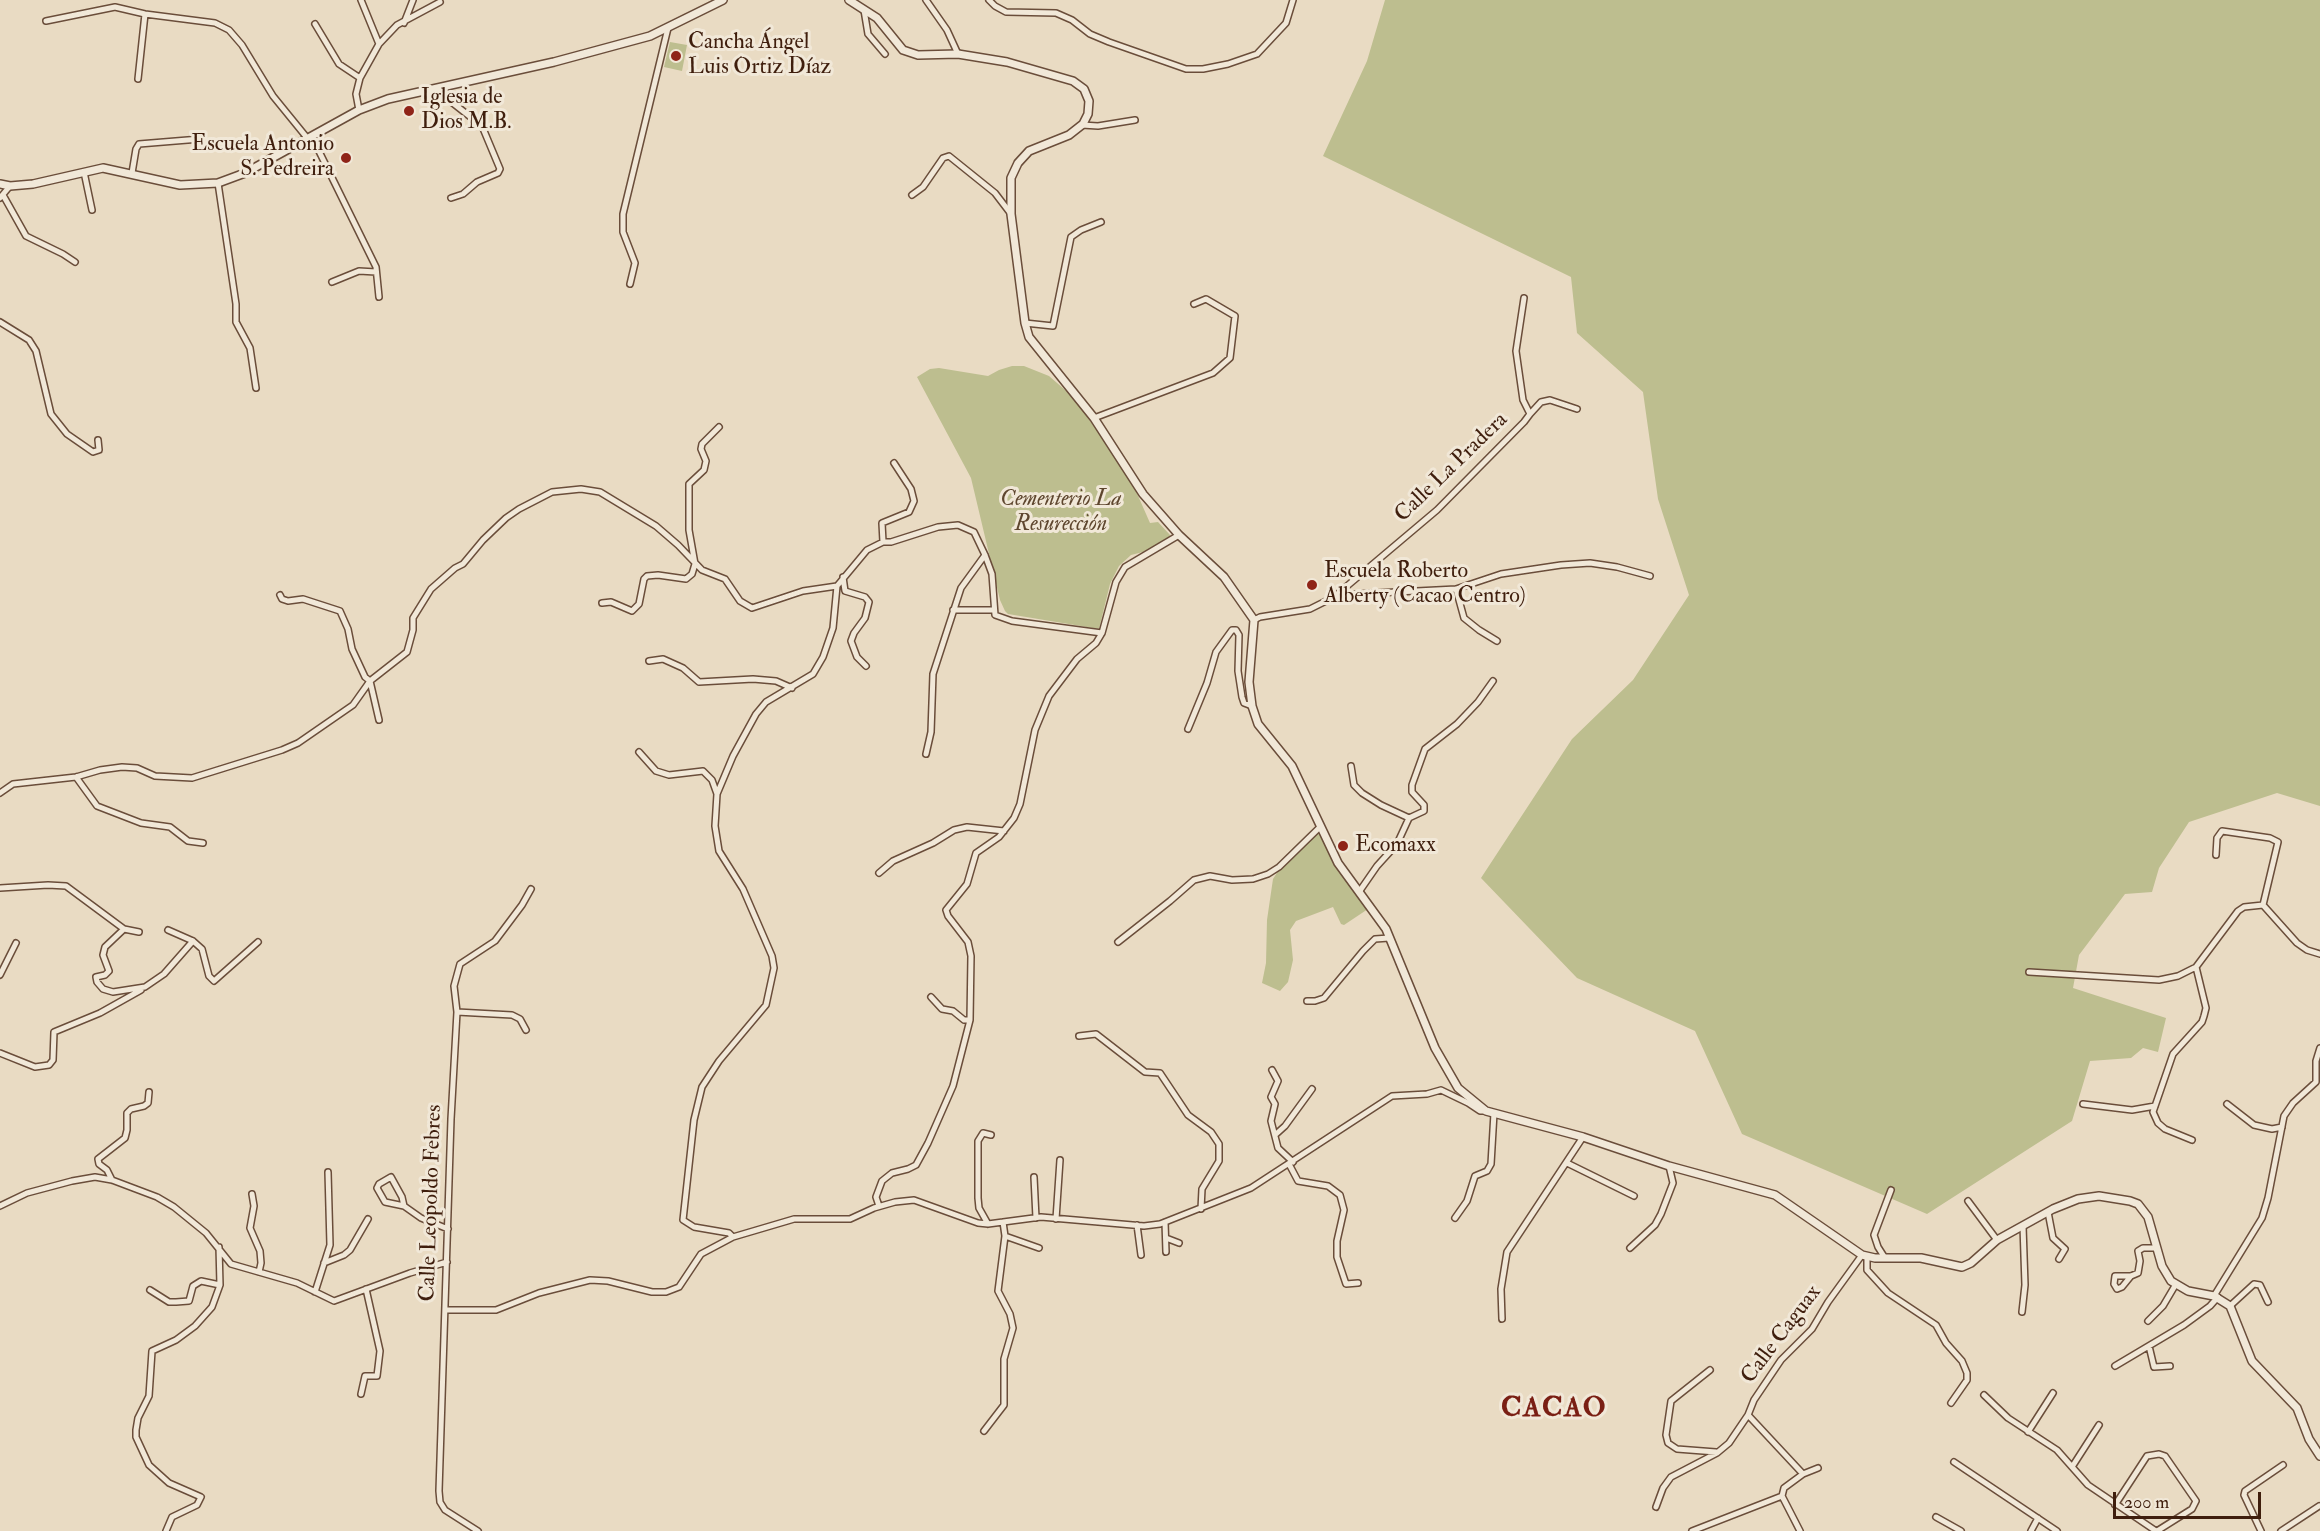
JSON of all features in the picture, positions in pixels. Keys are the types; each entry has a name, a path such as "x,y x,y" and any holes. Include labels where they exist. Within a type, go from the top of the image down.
{"street":[{"path":"362,0 379,44"},
{"path":"404,22 413,0"},
{"path":"0,184 10,186 33,184 103,168 180,185 218,183 245,173 359,110 388,99 554,62 627,42 668,28 723,0"},
{"path":"849,0 877,18 903,50 918,55 957,54 1007,62 1074,81 1084,89 1089,101 1088,114 1082,124 1069,135 1029,151 1018,163 1011,178 1011,214 1025,323 1029,337 1094,418 1143,494 1179,535 1224,577 1254,620 1249,682 1252,706 1258,724 1292,766 1338,863 1386,929 1435,1048 1450,1078 1458,1088 1487,1112 1491,1164 1487,1171 1475,1176 1467,1201 1455,1218"},
{"path":"926,0 947,30 957,54"},
{"path":"989,0 1006,12 1056,13 1072,20 1090,34 1109,42 1186,69 1203,69 1228,64 1257,54 1286,23 1293,0"},
{"path":"359,110 356,94 360,78 379,44 397,25 441,2"},
{"path":"46,21 115,8 215,23 229,30 242,45 273,96 310,138 376,272 379,297"},
{"path":"864,10 868,34 885,54"},
{"path":"138,79 145,14"},
{"path":"315,24 339,64 360,78"},
{"path":"630,284 635,263 623,232 623,214 668,28"},
{"path":"435,89 482,126 500,169 498,173 477,182 463,194 451,198"},
{"path":"1082,124 1098,126 1136,120"},
{"path":"132,173 135,149 139,144 200,139"},
{"path":"912,195 924,187 943,158 949,156 995,193 1011,214"},
{"path":"84,172 92,210"},
{"path":"218,183 236,304 236,322 250,348 256,388"},
{"path":"10,186 1,196 26,236 75,262"},
{"path":"1025,323 1053,326 1071,237 1101,222"},
{"path":"332,282 359,271 376,272"},
{"name":"Calle La Pradera","path":"1332,598 1437,510 1530,414 1523,400 1516,351 1524,298"},
{"path":"1094,418 1213,373 1230,358 1235,316 1206,299 1194,304"},
{"path":"0,322 29,340 36,351 51,414 67,434 93,452 99,450 98,440"},
{"path":"1530,414 1541,402 1550,400 1577,409"},
{"path":"602,603 611,602 632,611 639,604 644,579 647,576 658,575 686,579 692,574 695,564 689,530 689,483 704,470 706,461 701,449 702,444 719,427"},
{"path":"883,542 882,524 909,512 914,501 910,489 894,463"},
{"path":"0,793 13,784 76,777 122,767 137,768 155,776 192,778 282,750 306,738 353,705 370,681 407,652 413,618 431,589 463,564 506,518 552,492 580,489 600,492 656,526 702,570 724,579 740,601 752,608 803,591 837,586"},
{"path":"733,1238 729,1233 694,1227 683,1220 694,1120 702,1087 719,1061 766,1005 774,968 772,956 743,889 719,851 715,826 717,794 733,756 756,714 766,702 813,674 823,657 833,628 837,586 867,550 883,542 891,542 938,527 958,525 974,532 986,555 992,574 995,615 1012,621 1102,633"},
{"path":"879,1206 876,1197 882,1181 892,1173 915,1165 928,1143 953,1086 970,1020 970,949 968,942 946,910 968,884 976,853 999,837 1014,818 1020,804 1035,730 1049,696 1077,659 1096,643 1102,633 1116,582 1125,567 1179,535"},
{"path":"926,754 931,732 933,674 961,588 986,555"},
{"path":"1254,620 1310,609 1332,598 1357,594 1456,589 1501,574 1590,563 1617,567 1650,576"},
{"path":"843,577 845,591 865,597 869,602 865,618 851,641 857,657 866,666"},
{"path":"1456,589 1464,618 1497,640"},
{"path":"280,595 282,599 288,601 303,599 340,611 348,629 352,649 360,667 370,681 379,720"},
{"path":"953,610 994,610"},
{"path":"1188,729 1207,683 1216,652 1232,630 1236,630 1239,635 1238,671 1242,697 1244,703 1252,706"},
{"path":"649,661 663,659 683,668 699,682 753,679 776,681 792,688"},
{"path":"1359,892 1377,866 1397,844 1409,818 1424,811 1424,805 1412,792 1412,785 1425,749 1457,724 1478,702 1493,681"},
{"path":"639,752 648,764 661,773 669,775 703,771 712,780 717,794"},
{"path":"1351,766 1354,785 1362,793 1409,818"},
{"path":"76,777 97,806 141,823 170,827 188,841 203,843"},
{"path":"1118,942 1194,880 1210,876 1232,880 1253,879 1268,874 1279,867 1320,826"},
{"path":"879,873 893,861 933,843 954,830 967,827 1004,831"},
{"path":"2216,855 2217,838 2222,831 2270,838 2278,842 2263,904"},
{"path":"0,888 66,886 124,929 139,932"},
{"name":"Calle Leopoldo Febres","path":"478,1531 450,1514 440,1502 457,1011 454,986 460,964 495,941 531,889"},
{"path":"2263,904 2297,943 2307,950 2320,954"},
{"path":"2029,972 2159,980 2178,976 2196,967 2238,911 2244,907 2263,904"},
{"path":"124,929 105,947 103,955 109,971 96,978 97,982 104,989 113,992 145,987"},
{"path":"168,930 193,941 202,949 209,976 214,981 258,942"},
{"path":"1307,1001 1315,1002 1324,998 1375,939 1389,938"},
{"path":"0,1053 35,1067 49,1065 53,1060 54,1032 100,1013 145,987 164,974 193,941"},
{"path":"0,975 16,943"},
{"path":"2192,1140 2165,1129 2158,1123 2153,1112 2174,1054 2202,1022 2204,1016 2206,1008 2196,967"},
{"path":"931,997 942,1009 953,1011 964,1020 970,1020"},
{"path":"457,1011 512,1015 520,1019 526,1030"},
{"path":"1079,1036 1096,1034 1145,1072 1160,1072 1188,1115 1211,1132 1219,1144 1219,1161 1202,1189 1201,1209"},
{"path":"2115,1366 2193,1318 2210,1306 2216,1297 2262,1218 2284,1116 2292,1103 2318,1081 2316,1061 2320,1048"},
{"path":"1272,1070 1278,1081 1271,1096 1275,1104 1271,1121 1278,1148 1291,1163 1298,1181 1328,1186 1340,1195 1344,1210 1337,1241 1337,1257 1346,1284 1358,1283"},
{"path":"1275,1135 1285,1126 1312,1089"},
{"path":"446,1310 496,1310 539,1293 590,1280 608,1281 652,1292 666,1292 679,1287 701,1254 733,1238 794,1219 850,1219 879,1206 914,1200 978,1223 988,1224 1036,1218 1137,1225 1166,1222 1251,1188 1392,1096 1427,1094 1441,1090 1487,1112 1583,1137 1669,1166 1775,1196 1865,1256 1921,1258 1962,1267 1971,1263 1997,1240 2048,1212 2078,1200 2099,1196 2125,1199 2138,1204 2148,1217 2162,1266 2171,1281 2188,1291 2216,1297 2230,1306 2249,1355 2297,1408 2309,1440 2320,1456"},
{"path":"112,1180 107,1170 99,1164 98,1159 125,1138 128,1130 127,1113 131,1109 148,1103 149,1092"},
{"path":"2083,1104 2132,1110 2155,1106"},
{"path":"2227,1104 2254,1125 2272,1129 2282,1127"},
{"path":"988,1224 979,1208 978,1141 983,1133 991,1135"},
{"path":"1502,1319 1501,1289 1507,1251 1583,1137"},
{"path":"1056,1218 1060,1160"},
{"path":"1567,1163 1634,1196"},
{"path":"1630,1248 1661,1215 1673,1183 1669,1166"},
{"path":"315,1292 330,1245 328,1172"},
{"path":"0,1206 27,1193 72,1181 95,1177 112,1180 157,1197 174,1207 206,1233 231,1264 297,1283 333,1301 447,1262"},
{"path":"404,1206 402,1197 391,1177 379,1184 377,1188 385,1202 404,1206 422,1218 448,1229"},
{"path":"1034,1177 1036,1218"},
{"path":"1885,1258 1874,1235 1892,1190"},
{"path":"252,1194 254,1206 250,1228 260,1251 259,1272"},
{"path":"1968,1201 1997,1240"},
{"path":"2048,1212 2053,1238 2065,1249 2059,1259"},
{"path":"324,1263 350,1250 368,1219"},
{"path":"984,1431 1004,1406 1004,1359 1013,1328 1010,1314 998,1291 1005,1236 1003,1222"},
{"path":"1166,1222 1166,1252"},
{"path":"1137,1225 1141,1255"},
{"path":"2022,1312 2025,1285 2023,1226"},
{"path":"1005,1236 1039,1248"},
{"path":"1166,1238 1179,1243"},
{"path":"166,1531 172,1516 197,1504 201,1497 169,1483 149,1465 136,1437 138,1418 149,1396 152,1351 176,1340 195,1326 212,1307 220,1285 219,1248"},
{"path":"2131,1276 2138,1273 2140,1261 2138,1251 2143,1248 2157,1248"},
{"path":"1865,1256 1867,1270 1883,1287 1936,1325 1946,1343 1962,1360 1967,1380 1951,1403"},
{"name":"Calle Caguax","path":"1656,1507 1663,1488 1671,1477 1718,1453 1729,1443 1781,1360 1812,1329 1828,1302 1865,1256"},
{"path":"150,1290 169,1302 176,1302 189,1301 193,1286 201,1281 220,1285"},
{"path":"2148,1321 2163,1306 2176,1284"},
{"path":"2230,1306 2254,1284 2260,1286 2268,1302"},
{"path":"361,1394 365,1376 377,1376 380,1351 366,1289"},
{"path":"2149,1346 2154,1367 2170,1366"},
{"path":"1710,1370 1671,1401 1666,1435 1668,1443 1677,1449 1718,1453"},
{"path":"2028,1432 2053,1393"},
{"path":"1984,1395 2008,1418 2057,1450 2088,1485 2115,1505 2157,1531 2192,1509 2196,1501 2165,1456 2154,1454 2147,1456 2115,1505"},
{"path":"1748,1415 1803,1474"},
{"path":"2072,1467 2099,1425"},
{"path":"1954,1462 2057,1531"},
{"path":"2261,1531 2244,1495 2245,1491 2283,1465"},
{"path":"1800,1531 1782,1496 1784,1488 1803,1474 1818,1468"},
{"path":"1692,1531 1782,1496"},
{"path":"2281,1531 2319,1506"},
{"path":"1936,1517 1961,1531"},
{"path":"2031,1531 2038,1518"}],"green space":[{"path":"1385,0 2320,0 2320,806 2277,793 2189,822 2159,868 2152,892 2125,894 2079,955 2073,988 2166,1018 2158,1052 2143,1048 2131,1058 2090,1061 2072,1121 1927,1214 1742,1134 1695,1031 1577,978 1481,878 1572,739 1633,680 1689,595 1658,499 1643,392 1577,333 1571,277 1323,156 1367,61"},
{"name":"Cancha Ángel Luis Ortiz Díaz","path":"670,42 687,45 682,71 664,67"},
{"name":"Cementerio La Resurección","path":"1012,366 1024,366 1049,376 1072,396 1128,473 1150,523 1158,522 1170,535 1170,538 1151,550 1131,555 1119,566 1110,584 1099,629 1008,614 1005,611 1000,600 971,478 917,377 930,369 939,368 988,376"},
{"path":"1317,825 1332,861 1368,909 1344,925 1341,924 1333,907 1296,921 1290,930 1293,960 1288,982 1280,991 1262,983 1266,963 1267,920 1273,879 1292,849"}],"place":[{"name":"Cancha Ángel Luis Ortiz Díaz","path":"676,56"},
{"name":"Iglesia de Dios M.B.","path":"409,111"},
{"name":"Escuela Antonio S. Pedreira","path":"346,158"},
{"name":"Escuela Roberto Alberty (Cacao Centro)","path":"1312,585"},
{"name":"Ecomaxx","path":"1343,846"}],"district":[{"name":"CACAO","path":"1554,1410"}]}
